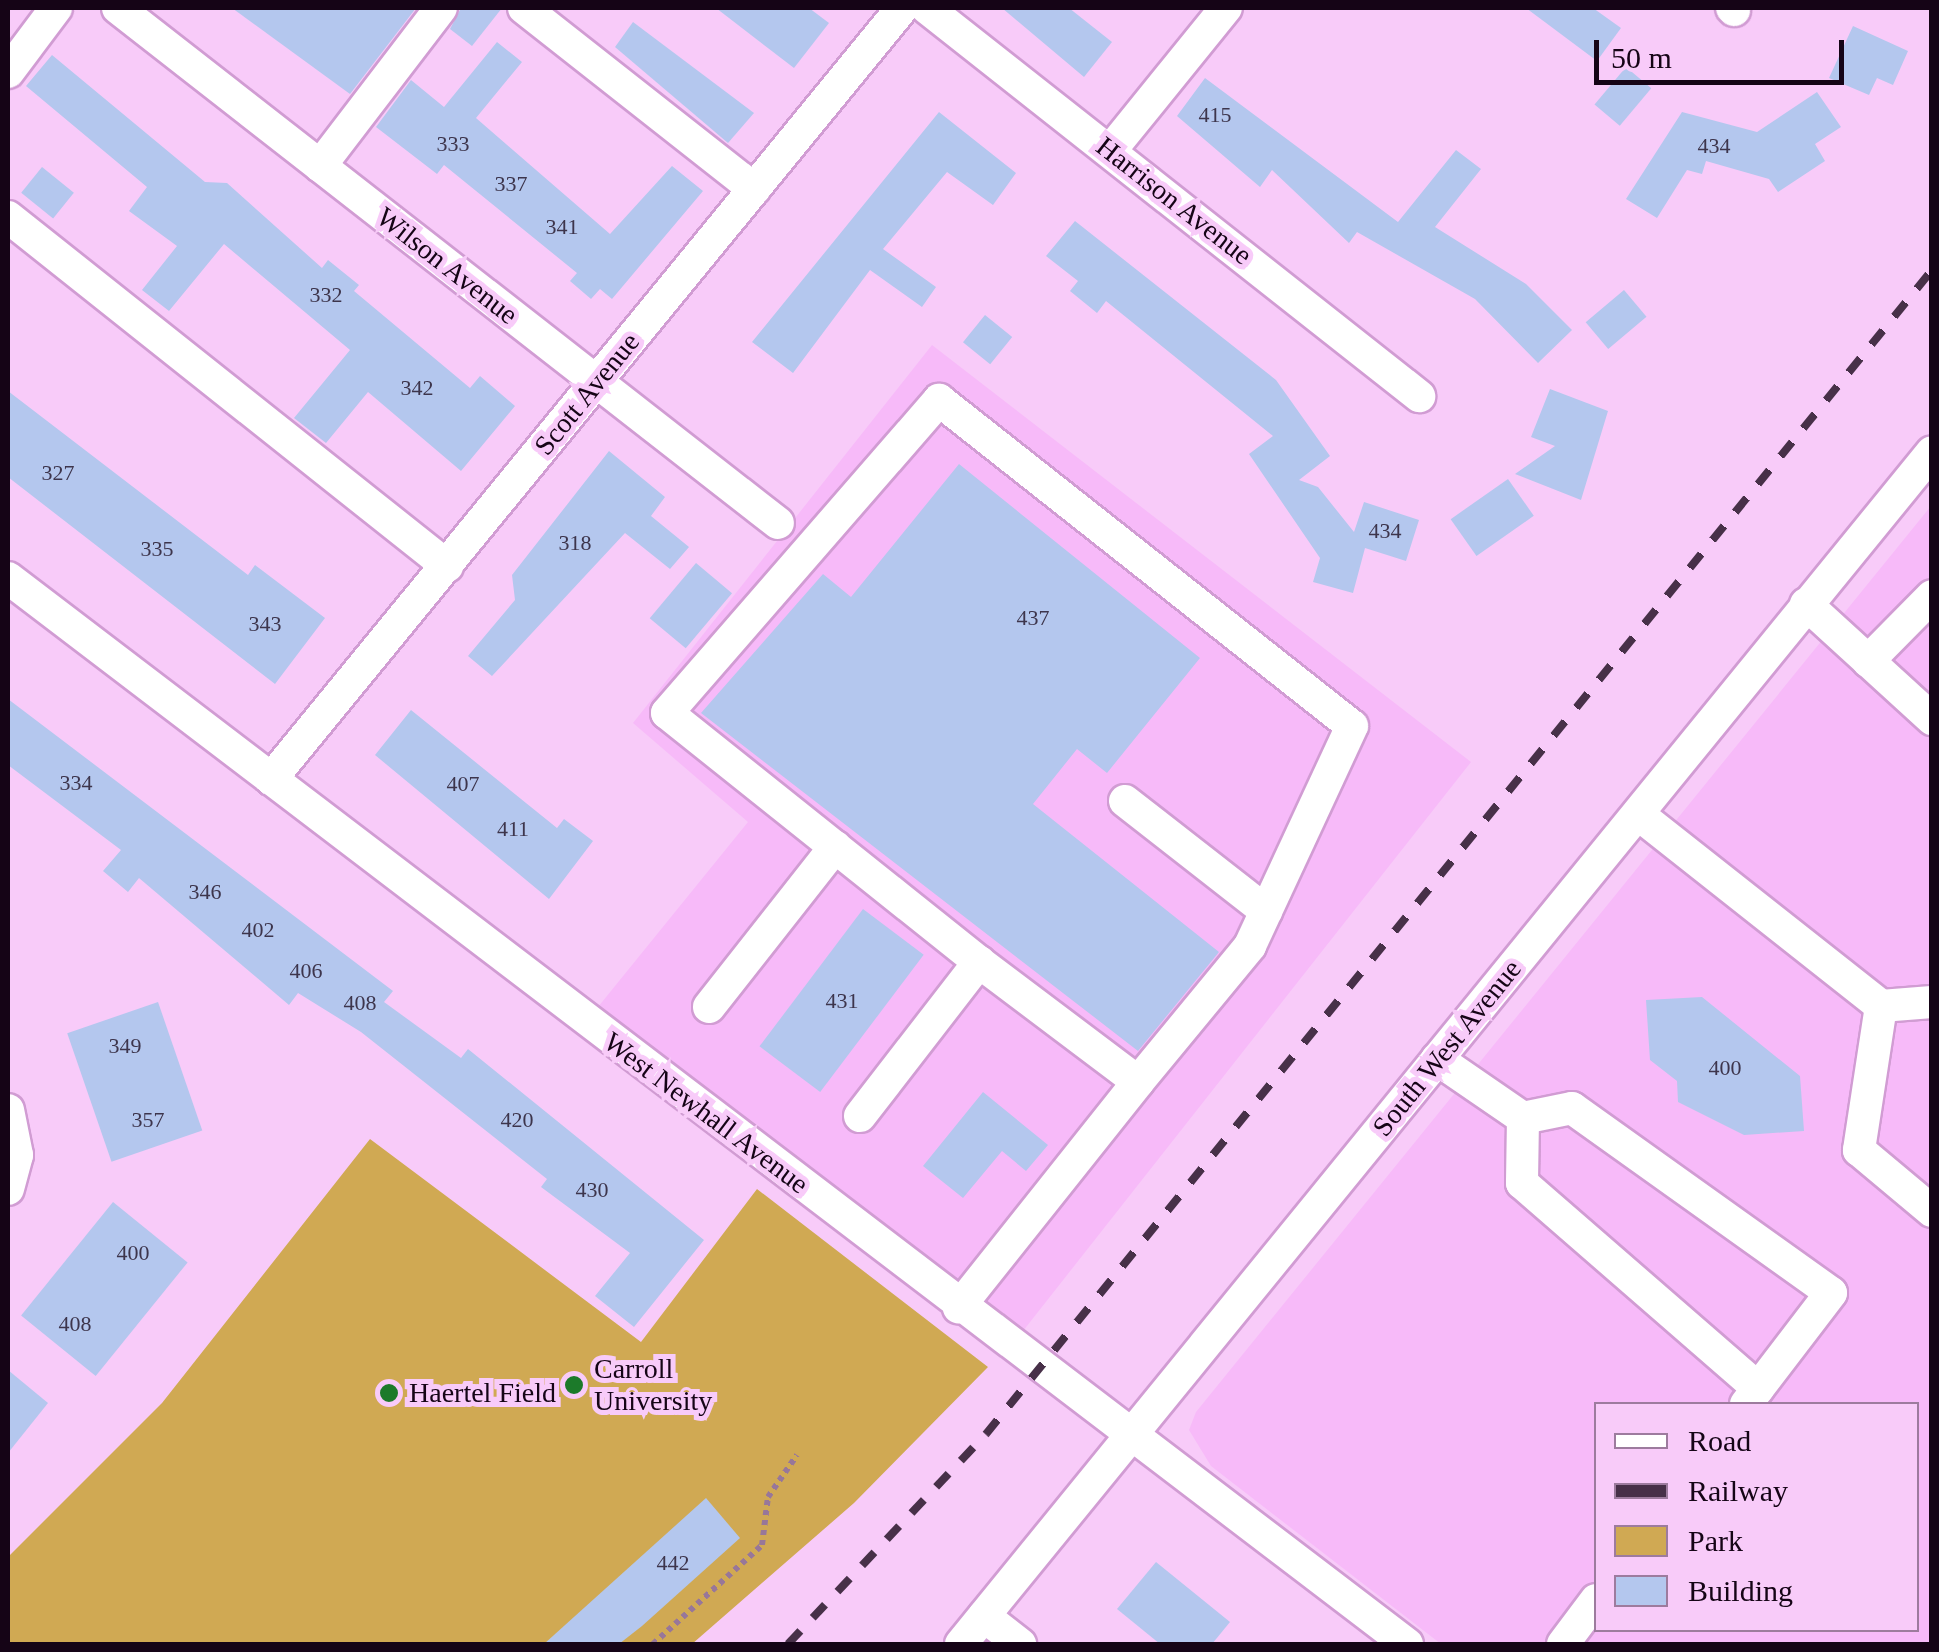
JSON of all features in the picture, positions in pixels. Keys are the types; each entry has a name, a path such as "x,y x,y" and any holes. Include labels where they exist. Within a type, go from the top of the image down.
{"street":[{"path":"8,72 56,8"},
{"name":"Wilson Avenue","path":"118,8 778,524"},
{"path":"320,166 441,8"},
{"path":"524,8 754,189"},
{"name":"Scott Avenue","path":"272,780 902,8"},
{"name":"Harrison Avenue","path":"928,8 1419,396"},
{"path":"1110,151 1226,8"},
{"path":"8,217 447,566"},
{"path":"959,1307 1250,946 1352,726 939,400 668,713 980,962 1138,1082"},
{"name":"South West Avenue","path":"961,1644 1932,452"},
{"name":"West Newhall Avenue","path":"8,578 959,1307 1135,1430 1407,1644"},
{"path":"1868,661 1932,596"},
{"path":"1806,604 1932,719"},
{"path":"1125,801 1266,911"},
{"path":"1638,814 1881,1006 1932,1002"},
{"path":"709,1007 835,846"},
{"path":"860,1116 980,962"},
{"path":"1881,1006 1860,1150 1932,1210"},
{"path":"1437,1060 1523,1118 1572,1108 1831,1293 1752,1396 1522,1183 1523,1118"},
{"path":"8,1110 17,1155 8,1189"},
{"path":"1563,1644 1594,1603"},
{"path":"984,1616 1020,1644"}],"path":[{"path":"653,1644 762,1544 768,1497 798,1456"}],"shaded area":[{"path":"932,345 1471,762 1023,1331 598,1007 748,822 633,723"},
{"path":"1931,506 1931,1644 1441,1644 1211,1466 1189,1430 1196,1412"}],"green space":[{"name":"Carroll University","path":"370,1139 641,1342 757,1189 988,1367 854,1503 692,1644 8,1644 8,1557 162,1403"}],"building":[{"path":"232,8 416,8 350,94"},
{"path":"461,8 502,8 472,46 450,29"},
{"path":"716,8 809,8 829,23 794,68"},
{"path":"1002,8 1069,8 1112,42 1084,77"},
{"path":"1526,8 1593,8 1621,28 1597,61"},
{"path":"633,22 754,113 728,143 615,47"},
{"path":"1853,26 1908,51 1893,85 1877,78 1869,95 1829,78"},
{"path":"497,42 522,62 476,118 610,234 672,166 703,191 612,299 600,289 591,299 570,281 577,273 444,165 437,174 376,127 411,80 444,107"},
{"path":"52,55 205,182 227,183 322,268 328,260 359,285 354,291 470,388 480,376 515,406 461,471 368,392 326,443 294,418 350,350 224,244 169,311 142,290 177,246 129,211 147,187 26,86"},
{"path":"1626,67 1651,88 1620,126 1595,105"},
{"path":"1205,78 1398,222 1456,150 1481,169 1435,227 1526,284 1572,330 1538,363 1475,299 1357,232 1349,243 1272,170 1260,187 1177,116"},
{"path":"1817,92 1841,127 1815,144 1825,161 1778,192 1769,179 1706,161 1702,174 1687,170 1657,218 1626,199 1682,112 1757,132"},
{"path":"939,112 1016,173 993,205 947,172 883,249 936,287 922,307 870,270 793,373 752,342"},
{"path":"42,167 74,193 53,218 21,193"},
{"path":"1075,221 1276,380 1330,456 1299,480 1318,487 1354,532 1364,502 1419,520 1406,561 1365,548 1353,593 1313,582 1320,558 1249,454 1273,436 1106,301 1097,313 1070,291 1078,281 1046,256"},
{"path":"1624,290 1646,317 1608,349 1586,322"},
{"path":"985,315 1012,337 990,364 963,342"},
{"path":"1550,389 1608,411 1581,500 1515,474 1555,446 1531,437"},
{"path":"8,391 248,575 255,565 325,618 275,684 8,477"},
{"path":"609,451 665,497 651,516 689,547 670,569 625,533 492,676 468,656 515,600 512,575"},
{"path":"959,464 1200,658 1107,773 1077,749 1033,804 1219,952 1138,1051 701,713 823,574 851,597"},
{"path":"1508,479 1534,516 1476,556 1451,519"},
{"path":"696,563 732,593 686,648 650,618"},
{"path":"8,699 393,991 384,1002 461,1058 468,1049 704,1240 634,1327 595,1296 630,1253 541,1187 547,1179 361,1032 298,993 289,1005 139,878 128,892 103,871 121,850 8,765"},
{"path":"411,710 557,828 564,819 593,841 549,899 375,755"},
{"path":"863,909 924,955 820,1092 759,1046"},
{"path":"1702,997 1800,1076 1804,1131 1744,1135 1678,1102 1677,1081 1650,1060 1646,1000"},
{"path":"158,1002 202,1131 112,1162 67,1033"},
{"path":"983,1092 1048,1145 1026,1171 1002,1151 963,1198 923,1166"},
{"path":"113,1202 188,1262 96,1376 21,1315"},
{"path":"8,1370 48,1403 8,1453"},
{"path":"706,1498 740,1538 619,1644 544,1644"},
{"path":"1156,1562 1230,1622 1212,1644 1160,1644 1117,1609"}],"railway":[{"path":"788,1644 986,1434 1932,270"}],"place":[{"name":"Carroll University","path":"574,1385"},
{"name":"Haertel Field","path":"389,1393"}]}
